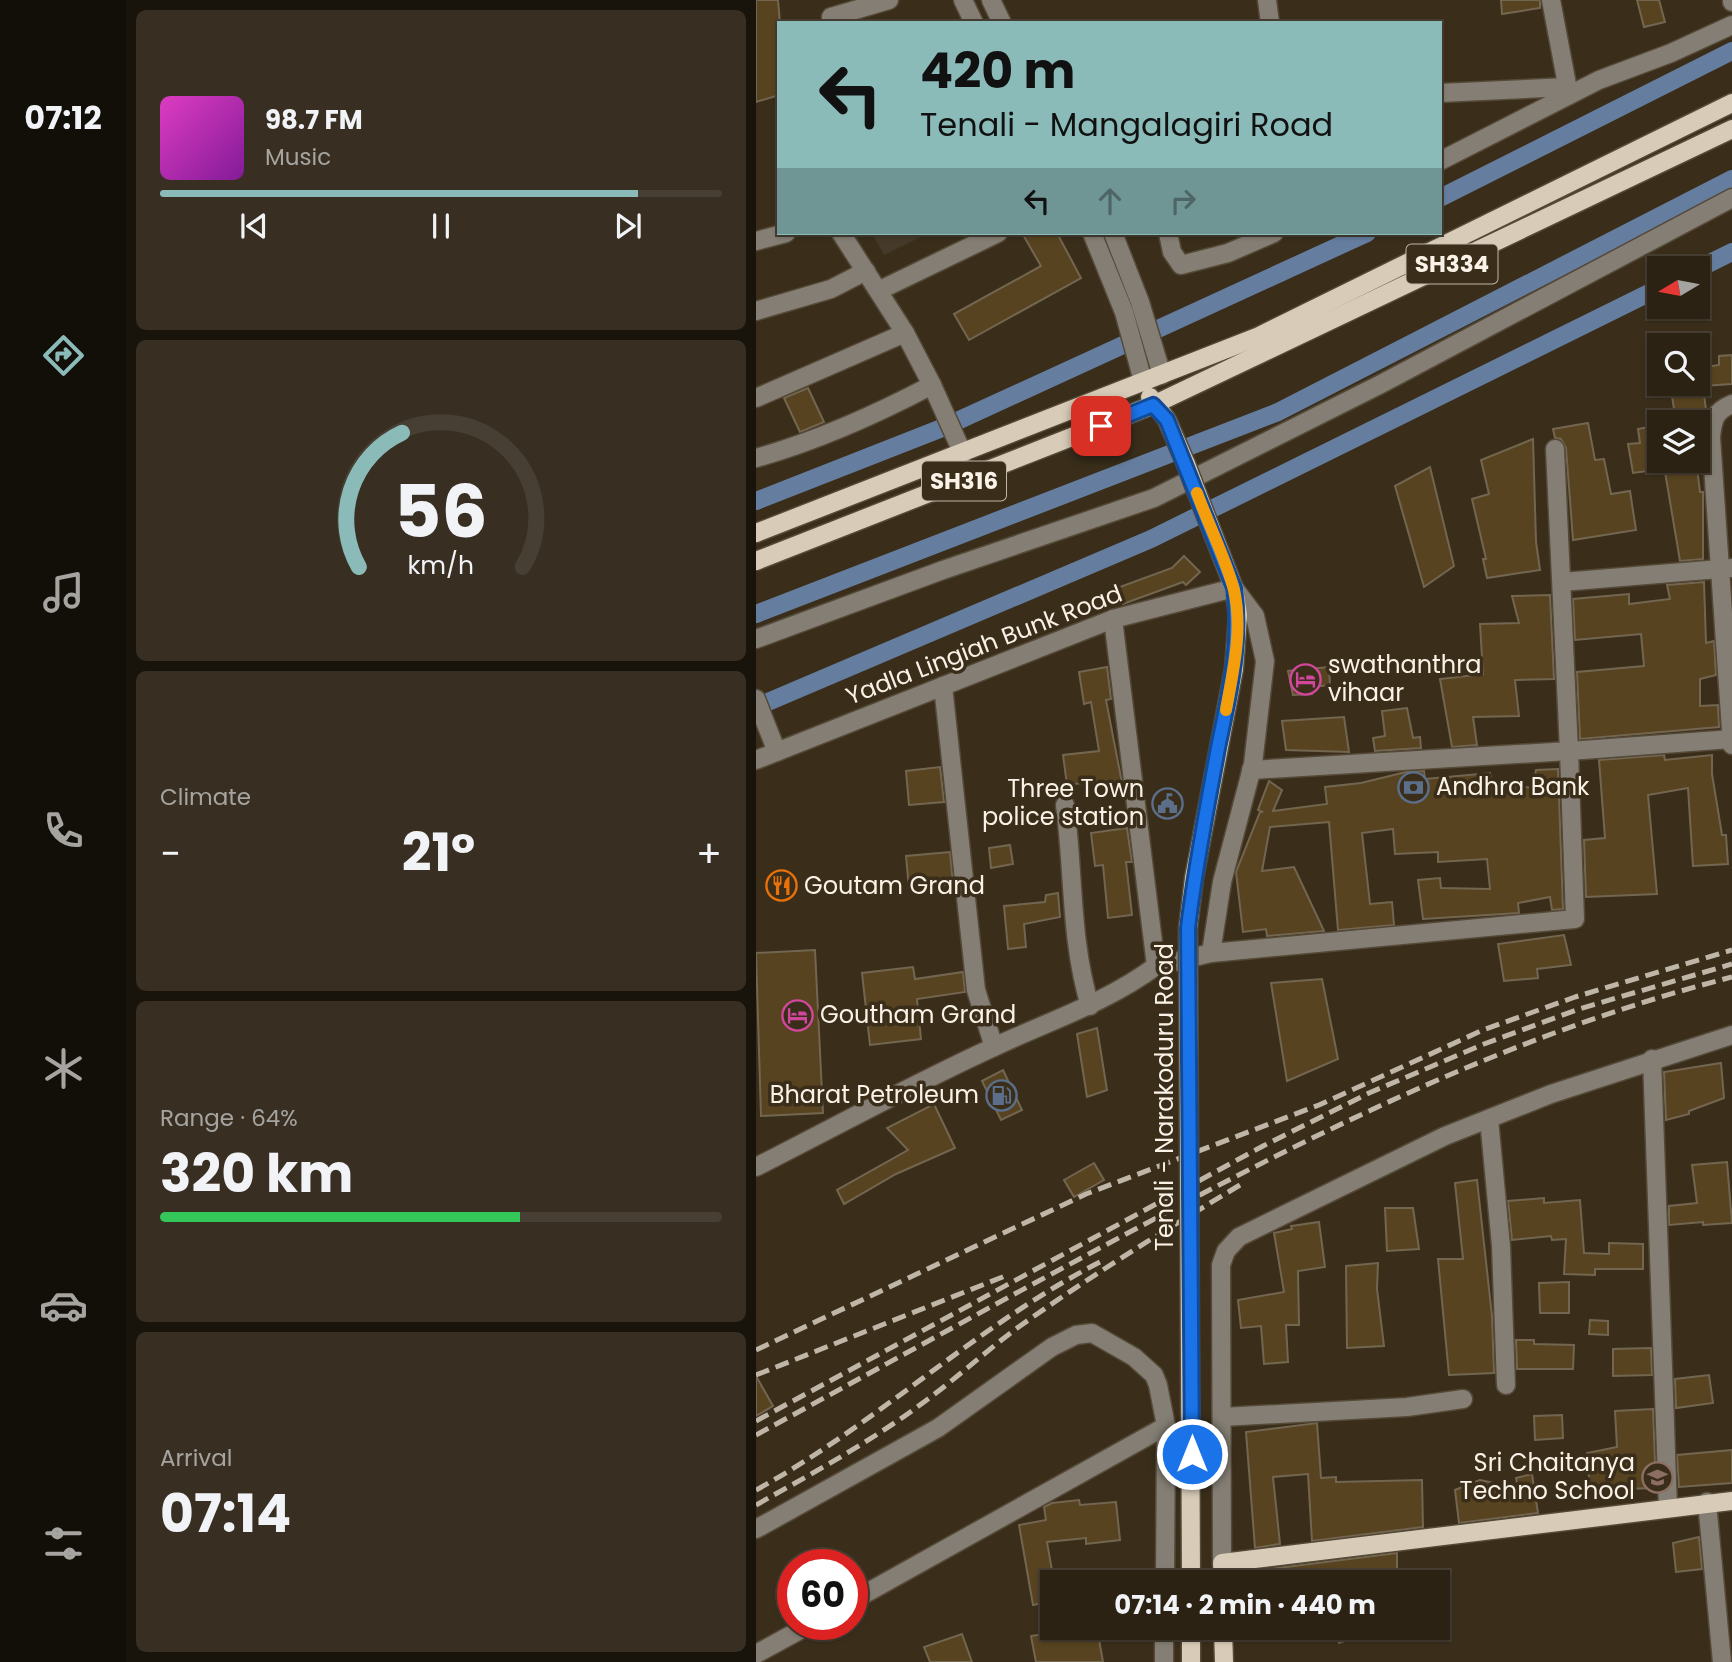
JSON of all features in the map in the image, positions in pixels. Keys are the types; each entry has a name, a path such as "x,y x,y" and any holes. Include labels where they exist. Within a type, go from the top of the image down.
{"main road":[{"name":"SH334","path":"1141,373 1301,316 1732,103"},
{"name":"SH334","path":"1170,397 1732,129"},
{"path":"1301,316 1309,332"},
{"path":"1159,366 1170,397 1167,420"},
{"path":"1141,373 1153,405 1167,420"},
{"name":"SH316","path":"756,533 963,454 1141,373"},
{"name":"SH316","path":"756,561 1170,397"},
{"name":"Tenali - Narakoduru Road","path":"1167,420 1234,588 1238,615 1234,669 1194,877 1188,928 1191,1570"},
{"path":"1222,1570 1222,1563 1732,1501"},
{"path":"1191,1640 1191,1662"},
{"path":"1223,1640 1224,1662"}],"street":[{"path":"831,17 889,0"},
{"path":"963,0 973,21"},
{"path":"991,0 1001,21"},
{"path":"1267,0 1270,21"},
{"path":"1551,0 1568,91"},
{"path":"1442,160 1568,91 1732,25"},
{"path":"1442,93 1568,91"},
{"path":"756,639 943,570 1154,498 1370,390 1732,198"},
{"path":"756,241 778,235"},
{"path":"842,235 849,249 880,290 905,333 963,454"},
{"path":"880,290 994,235"},
{"path":"1093,235 1124,312 1141,373"},
{"path":"1114,235 1140,302 1159,366"},
{"path":"1168,235 1172,252 1181,265 1228,253 1270,235"},
{"path":"756,312 808,297 866,271"},
{"path":"756,398 905,333"},
{"path":"756,458 786,450 934,389"},
{"path":"1732,404 1720,408 1713,418 1711,437 1725,568 1732,745"},
{"path":"756,1167 994,1047 1130,986 1156,966 1211,953 1575,919 1555,449"},
{"path":"1562,582 1725,568"},
{"path":"1211,953 1222,882 1251,770 1265,661 1255,616 1234,588"},
{"name":"Yadla Lingiah Bunk Road","path":"756,760 1113,619 1234,588"},
{"path":"1113,619 1156,966"},
{"path":"943,686 976,990 994,1047"},
{"path":"756,699 777,752"},
{"path":"1251,770 1732,739"},
{"path":"1065,805 1071,853 1076,949 1090,1006"},
{"path":"1222,1563 1222,1265 1226,1251 1239,1237 1445,1136 1652,1059 1732,1035"},
{"path":"1652,1059 1668,1508"},
{"path":"1489,1119 1501,1246 1506,1385"},
{"path":"756,1529 939,1428 1052,1347 1076,1335 1092,1333 1134,1357 1154,1375 1166,1426 1165,1570"},
{"path":"1222,1417 1407,1407 1463,1399"},
{"path":"868,1592 1166,1426"},
{"path":"1707,1502 1722,1662"},
{"path":"756,1654 782,1640"},
{"path":"1164,1640 1164,1662"}],"shaded area":[{"path":"873,235 925,235 884,255"}],"building":[{"path":"756,0 778,0 777,96 756,102"},
{"path":"1501,0 1540,0 1540,8 1502,14"},
{"path":"1637,0 1659,0 1665,22 1644,27"},
{"path":"1023,235 1058,235 1081,278 969,340 954,314 1041,266"},
{"path":"1732,355 1732,384 1710,386 1710,366 1719,365 1719,356"},
{"path":"808,388 824,422 800,432 784,398"},
{"path":"1672,396 1704,396 1706,410 1674,410"},
{"path":"1588,423 1595,460 1604,459 1611,494 1630,491 1636,530 1573,540 1566,448 1561,439 1555,438 1553,429"},
{"path":"1647,427 1647,471 1633,473 1628,444 1640,443 1638,429"},
{"path":"1533,439 1536,542 1540,570 1487,578 1483,559 1486,559 1472,499 1489,494 1481,460"},
{"path":"1430,467 1454,566 1424,587 1395,486"},
{"path":"1665,473 1698,473 1700,492 1703,492 1703,559 1680,561"},
{"path":"1184,556 1200,572 1186,585 1183,582 1123,604 1117,588 1172,568"},
{"path":"1704,582 1706,643 1714,641 1716,675 1700,679 1700,706 1718,705 1719,727 1580,739 1577,672 1644,666 1641,634 1575,640 1573,599 1629,594 1629,604 1670,599 1667,585"},
{"path":"1550,595 1554,679 1515,680 1519,716 1473,717 1477,745 1452,747 1440,679 1483,674 1480,624 1519,623 1512,596"},
{"path":"1107,667 1111,699 1106,700 1122,783 1100,786 1099,781 1067,785 1063,755 1099,751 1091,702 1084,704 1079,672"},
{"path":"1329,667 1330,685 1311,687 1312,694 1293,695 1288,671"},
{"path":"1407,708 1413,738 1420,737 1421,748 1375,751 1373,738 1385,736 1382,711"},
{"path":"1344,717 1349,752 1286,750 1282,721"},
{"path":"1664,755 1665,760 1712,755 1712,774 1722,835 1726,835 1728,864 1693,866 1688,788 1648,795 1657,894 1586,897 1584,840 1605,838 1599,760"},
{"path":"940,767 944,802 909,805 906,771"},
{"path":"1558,769 1563,909 1552,910 1550,897 1518,903 1519,913 1423,919 1418,880 1440,878 1441,888 1490,889 1487,859 1438,862 1438,852 1395,854 1393,829 1362,833 1370,904 1392,902 1394,925 1338,930 1329,822 1270,827 1262,871 1294,867 1324,931 1267,936 1266,929 1243,932 1236,872 1260,812 1263,812 1258,810 1269,781 1282,790 1273,811 1327,804 1325,787 1361,783 1406,772 1424,771 1425,779 1490,773 1492,782 1532,788 1536,770"},
{"path":"1127,828 1132,862 1126,862 1132,915 1108,918 1103,865 1095,866 1091,833"},
{"path":"1010,845 1013,864 991,868 989,848"},
{"path":"950,852 953,884 909,889 906,856"},
{"path":"1058,893 1060,917 1024,924 1026,947 1008,949 1004,906 1045,902 1046,895"},
{"path":"1564,935 1571,965 1537,969 1538,978 1504,981 1498,944"},
{"path":"815,950 823,1113 761,1116 756,953"},
{"path":"913,967 915,979 963,972 965,992 917,999 921,1039 870,1045 862,973"},
{"path":"1322,979 1338,1059 1287,1081 1271,983"},
{"path":"1097,1028 1107,1090 1087,1097 1077,1034"},
{"path":"1721,1063 1724,1098 1689,1111 1689,1114 1666,1120 1664,1072"},
{"name":"Bharat Petroleum","path":"1003,1070 1022,1110 1001,1120 982,1081"},
{"path":"934,1104 955,1148 896,1174 844,1204 837,1190 908,1150 887,1128"},
{"path":"1727,1162 1732,1223 1669,1225 1669,1206 1697,1203 1692,1165"},
{"path":"1094,1163 1104,1180 1074,1197 1064,1180"},
{"path":"1477,1180 1492,1316 1494,1373 1449,1375 1438,1259 1463,1259 1455,1183"},
{"path":"1544,1198 1544,1203 1580,1200 1584,1253 1609,1254 1609,1243 1643,1244 1643,1269 1595,1269 1595,1275 1564,1274 1566,1239 1552,1240 1551,1236 1512,1240 1508,1201"},
{"path":"1385,1208 1413,1208 1419,1249 1387,1251"},
{"path":"1319,1222 1325,1267 1298,1271 1299,1325 1286,1325 1288,1362 1264,1364 1261,1326 1241,1328 1238,1300 1284,1292 1274,1233 1292,1229 1291,1226"},
{"path":"1378,1263 1377,1289 1384,1346 1347,1348 1346,1266"},
{"path":"1569,1282 1569,1313 1540,1313 1539,1283"},
{"path":"1590,1320 1608,1321 1608,1335 1589,1334"},
{"path":"1516,1340 1534,1340 1534,1344 1574,1345 1573,1369 1517,1369"},
{"path":"1651,1348 1652,1375 1613,1376 1613,1349"},
{"path":"1709,1375 1713,1403 1676,1408 1675,1379"},
{"path":"756,1376 773,1406 756,1416"},
{"path":"1653,1409 1656,1488 1590,1490 1587,1453 1617,1447 1615,1411"},
{"path":"1562,1415 1563,1438 1535,1440 1534,1416"},
{"path":"1317,1423 1321,1478 1336,1477 1336,1482 1422,1480 1423,1527 1312,1541 1308,1474 1273,1477 1280,1544 1255,1548 1246,1432"},
{"path":"1732,1450 1732,1483 1679,1487 1677,1455"},
{"path":"1532,1474 1538,1513 1459,1523 1455,1490 1480,1480 1518,1488 1516,1478"},
{"path":"1079,1500 1080,1505 1116,1502 1120,1540 1086,1544 1086,1538 1047,1542 1052,1570 1040,1570 1040,1604 1033,1605 1019,1525 1046,1520 1044,1507 1052,1503"},
{"path":"1699,1537 1702,1569 1676,1572 1673,1543"},
{"path":"1397,1553 1397,1570 1262,1570"},
{"path":"962,1634 972,1662 930,1662 924,1647"},
{"path":"1040,1635 1040,1640 1099,1640 1103,1662 1036,1662 1031,1636"}],"waterway":[{"path":"1442,197 1732,51"},
{"path":"756,614 1278,412 1732,179"},
{"path":"756,501 942,428 1363,235"},
{"path":"1710,263 1732,252"},
{"path":"756,707 1151,539 1647,294"}],"railway":[{"path":"756,1350 1086,1194 1319,1105 1483,1030 1575,997 1732,950"},
{"path":"756,1421 1263,1146 1369,1093 1484,1044 1579,1009 1732,964"},
{"path":"756,1435 1143,1225 1357,1116 1430,1083 1578,1024 1732,977"},
{"path":"756,1505 884,1430 1047,1307 1240,1185"},
{"path":"756,1490 844,1435 1011,1315 1100,1262"},
{"path":"756,1375 1005,1276"}],"slow traffic":[{"path":"1197,493 1234,588 1238,615 1234,669 1226,710"}],"place":[{"name":"swathanthra vihaar","path":"1305,679"},
{"name":"Andhra Bank","path":"1413,787"},
{"name":"Three Town police station","path":"1167,803"},
{"name":"Goutam Grand","path":"781,886"},
{"name":"Goutham Grand","path":"797,1015"},
{"name":"Bharat Petroleum","path":"1002,1095"},
{"name":"Sri Chaitanya Techno School","path":"1658,1477"}],"route":[{"path":"1101,426 1153,405 1167,420 1234,588 1238,615 1234,669 1194,877 1188,928 1192,1454"}]}
